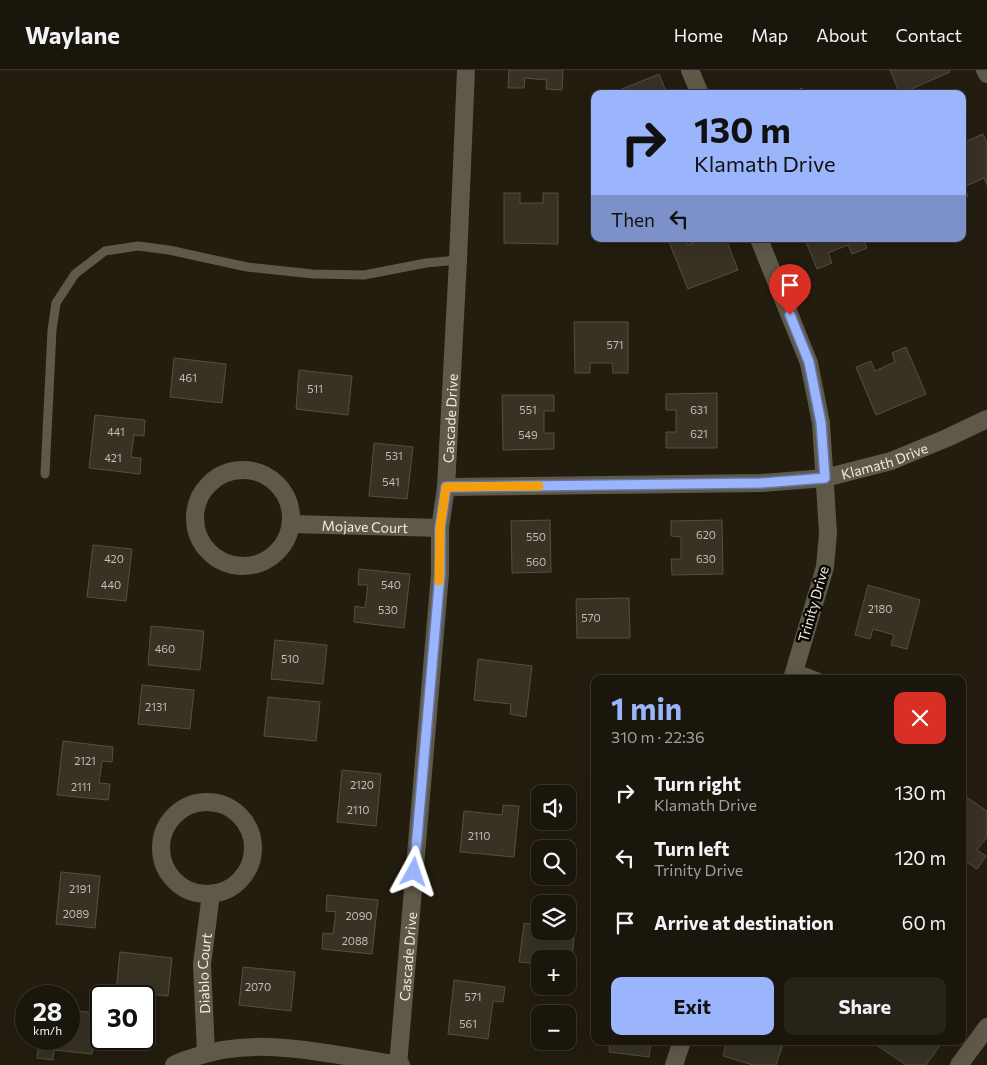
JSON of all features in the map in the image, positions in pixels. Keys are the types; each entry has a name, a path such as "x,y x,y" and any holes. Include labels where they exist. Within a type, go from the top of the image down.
{"street":[{"name":"Cascade Drive","path":"399,1065 439,584 440,528 446,487 466,70"},
{"path":"690,70 698,90"},
{"path":"985,70 987,74"},
{"name":"Trinity Drive","path":"760,242 809,362 821,423 828,533 825,567 794,673"},
{"name":"Klamath Drive","path":"446,487 761,483 825,478 891,461 987,419"},
{"path":"239,470 256,472 271,479 283,491 290,507 291,524 286,540 276,554 262,563 246,567 229,565 214,558 202,546 195,530 194,513 199,497 209,484 223,474 239,470"},
{"name":"Mojave Court","path":"291,524 440,528"},
{"path":"204,801 220,803 235,810 246,822 252,836 254,852 249,868 240,881 226,890 211,894 194,892 180,885 169,873 162,859 161,843 166,827 175,814 188,805 204,801"},
{"name":"Diablo Court","path":"206,1053 202,964 211,894"},
{"path":"959,1065 987,1027"},
{"path":"674,1065 681,1045"},
{"path":"174,1065 206,1053 236,1048 280,1047 399,1065"}],"lane":[{"path":"45,474 52,330 56,303 75,274 105,251 138,246 170,250 246,267 313,274 364,275 426,263 458,260"}],"building":[{"path":"509,70 563,70 562,90 546,89 547,80 525,78 524,88 508,88"},
{"path":"890,70 949,70 950,72 909,90 898,90"},
{"path":"659,74 665,90 620,90"},
{"path":"983,134 987,143 987,185 984,178 966,186 966,141"},
{"path":"504,193 520,193 520,203 543,203 543,193 558,193 558,244 504,243"},
{"path":"669,242 686,242 688,245 696,242 727,242 738,270 688,289"},
{"path":"806,242 864,242 867,248 852,254 848,245 828,253 832,263 817,269"},
{"path":"574,322 628,322 628,373 613,373 612,363 590,363 590,373 575,373"},
{"path":"906,347 926,394 876,415 856,367 871,361 875,371 895,362 892,353"},
{"path":"174,358 226,364 222,403 170,397"},
{"path":"299,370 352,376 348,415 296,409"},
{"path":"717,393 717,448 666,448 666,432 676,432 676,410 666,410 666,394"},
{"path":"502,395 554,395 554,411 544,411 544,433 554,433 554,449 503,450"},
{"path":"95,415 145,420 144,436 134,435 131,457 141,458 140,474 89,468"},
{"path":"374,443 413,447 407,499 369,496"},
{"path":"550,520 551,572 512,573 511,521"},
{"path":"722,520 723,574 672,575 671,559 681,559 681,537 671,536 671,521"},
{"path":"93,545 132,549 126,601 87,597"},
{"path":"359,569 410,574 404,628 354,622 355,606 365,608 368,585 358,585"},
{"path":"868,585 920,600 907,649 891,645 894,635 873,629 870,639 855,635"},
{"path":"629,598 630,638 577,638 576,599"},
{"path":"151,626 204,631 200,670 148,665"},
{"path":"275,640 327,645 323,684 271,679"},
{"path":"478,659 532,666 526,717 510,714 511,704 474,700"},
{"path":"142,685 194,690 190,729 138,724"},
{"path":"268,697 320,702 316,741 264,736"},
{"path":"63,741 113,747 112,762 102,761 99,783 110,784 108,800 57,795"},
{"path":"342,770 381,774 376,826 337,822"},
{"path":"966,797 987,811 987,837 977,850 986,856 977,869 966,862"},
{"path":"503,805 519,806 514,857 460,852 464,811 502,815"},
{"path":"61,872 100,876 95,928 56,924"},
{"path":"327,895 378,900 372,954 322,949 323,933 333,934 336,912 326,911"},
{"path":"524,923 531,924 531,940 574,940 573,950 531,950 531,963 519,962"},
{"path":"120,952 172,958 168,996 155,995 155,985 117,985"},
{"path":"243,967 295,972 291,1011 239,1005"},
{"path":"454,980 505,987 503,1002 493,1001 488,1039 448,1034"},
{"path":"80,1011 90,1012 90,1050 92,1050 92,1054 54,1050 80,1050"},
{"path":"610,1045 650,1045 649,1057 609,1052"},
{"path":"726,1045 783,1045 776,1065 753,1065 723,1056"},
{"path":"876,1045 940,1045 926,1065 906,1065"},
{"path":"38,1050 54,1050 53,1060 37,1058"}],"slow traffic":[{"path":"439,581 440,528 446,487 539,486"}],"route":[{"path":"414,872 440,574 440,528 446,487 761,483 825,478 821,423 809,362 790,315"}]}
